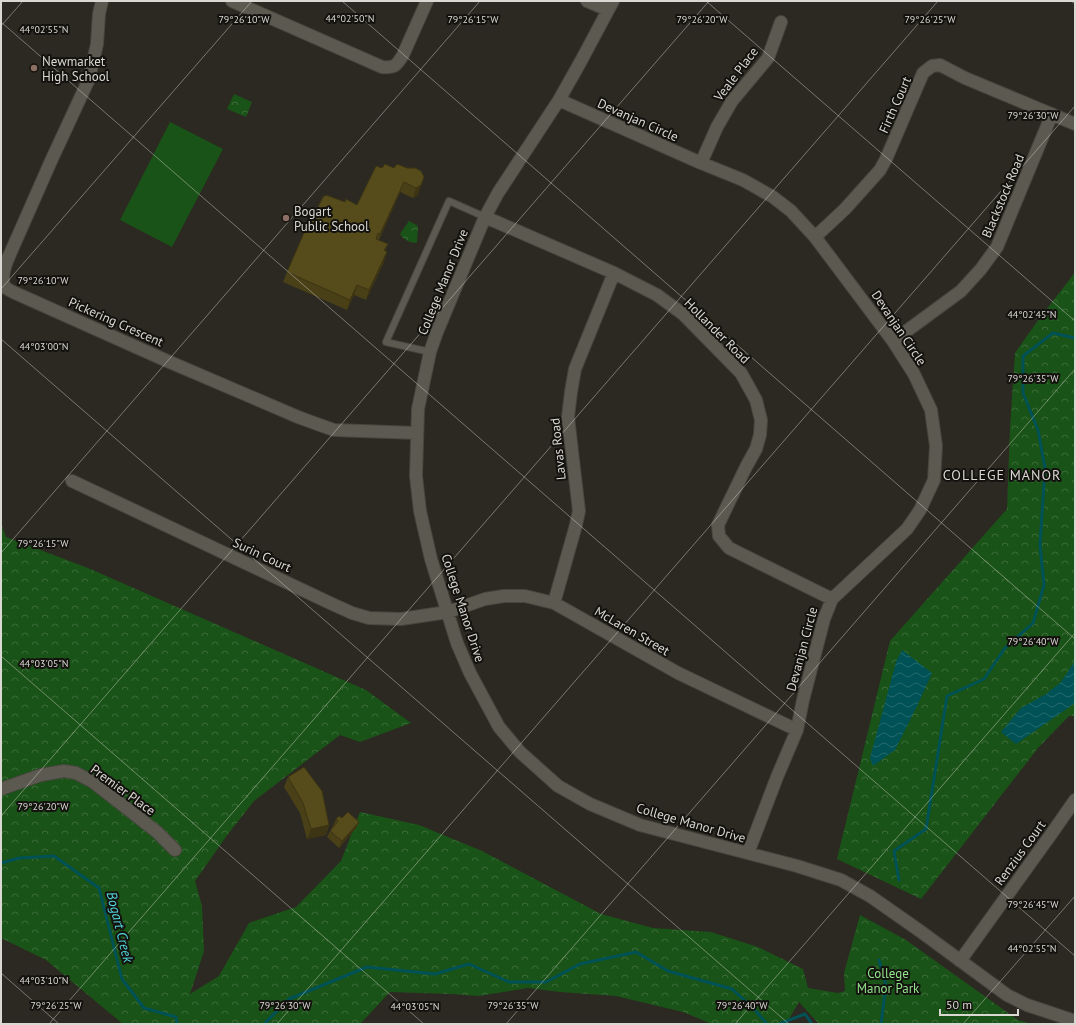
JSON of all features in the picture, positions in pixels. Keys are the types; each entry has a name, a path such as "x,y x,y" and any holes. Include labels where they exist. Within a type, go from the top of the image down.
{"street":[{"name":"Pickering Crescent","path":"102,1 99,14 97,44 89,79 50,161 4,265 2,280 4,286 13,292 165,360 304,420 334,430 417,433"},
{"path":"232,1 382,67 392,68 398,63 403,55 427,1"},
{"path":"587,1 611,6"},
{"name":"College Manor Drive","path":"611,6 559,100 498,193 485,217 430,352 418,409 416,476 420,511 431,559 457,643 470,673 499,726 520,752 558,786 590,804 640,825 695,838 797,866 841,880 870,896 1007,995 1027,1005 1075,1021"},
{"name":"Veale Place","path":"701,163 716,127 732,101 768,58 782,22"},
{"name":"Firth Court","path":"815,237 845,209 880,170 924,74 932,66 940,65 965,78 1075,124"},
{"name":"Devanjan Circle","path":"559,100 743,180 773,196 791,211 815,237 893,341 914,374 931,410 936,446 934,480 920,510 907,529 832,599 824,619 796,730 748,853"},
{"name":"Blackstock Road","path":"893,341 961,291 981,269 997,247 1052,114"},
{"name":"Hollander Road","path":"485,217 614,273 657,295 683,314 741,373 756,400 761,420 760,435 756,449 718,525 719,536 729,548 832,599"},
{"name":"Lavas Road","path":"554,603 579,510 568,417 575,369 614,273"},
{"name":"Surin Court","path":"72,481 352,613 369,618 401,619 448,612"},
{"name":"McLaren Street","path":"448,612 485,599 504,596 525,596 554,603 678,674 796,730"},
{"name":"Premier Place","path":"1,789 41,775 64,771 76,773 93,782 157,832 175,850"},
{"name":"Renzius Court","path":"960,961 1075,800"}],"lane":[{"path":"430,352 386,342 449,201 485,217"}],"green space":[{"path":"234,94 252,102 246,117 227,109"},
{"path":"170,122 223,149 172,247 120,220"},
{"path":"409,221 418,226 417,243 407,241 400,234"},
{"path":"1075,271 1075,716 1069,716 1038,748 921,899 837,859 890,641 1007,509 1015,353"},
{"name":"College Manor Park","path":"1,523 6,537 88,568 366,690 411,723 360,742 340,735 254,801 228,834 195,881 202,906 204,951 190,994 219,976 249,923 296,907 341,861 360,812 419,825 482,851 601,914 653,928 711,932 758,947 803,969 808,988 838,993 845,991 844,973 860,915 906,940 1018,1020 1032,1024 819,1024 799,1002 786,1024 712,1024 683,1012 616,996 528,988 478,996 390,992 360,1024 123,1024 46,960 1,938"}],"water":[{"path":"902,650 932,673 895,750 873,766 870,758 896,662"},
{"path":"1075,661 1075,703 1016,744 1001,732 1021,708 1046,694 1061,682"}],"building":[{"path":"385,164 394,168 397,164 407,168 415,168 421,171 424,177 421,185 416,188 404,182 380,234 378,233 376,239 388,244 384,250 387,252 369,290 357,285 350,300 287,272 313,212 315,213 323,197 326,195 345,202 346,199 357,205 376,166 382,168"},
{"path":"304,767 322,791 329,825 311,829 303,803 288,777"},
{"path":"348,812 359,822 342,841 330,831 338,821 336,819 339,816 342,818"}],"waterway":[{"path":"899,880 894,851 926,829 947,696 984,679 1005,648 1033,623 1044,585 1040,545 1045,468 1038,430 1023,393 1023,356 1053,333 1075,338"},
{"name":"Bogart Creek","path":"1,863 19,858 54,856 99,888 122,979 144,1008 176,1017 177,1024"},
{"name":"Bogart Creek","path":"264,1024 289,999 367,967 435,974 469,964 509,982 546,982 580,964 636,952 668,971 732,989 754,1009 767,1024"},
{"path":"879,960 886,985 881,1024"},
{"name":"Bogart Creek","path":"779,1024 805,1014 812,1024"}],"place":[{"name":"Newmarket High School","path":"34,68"},
{"name":"Bogart Public School","path":"286,218"}],"district":[{"name":"COLLEGE MANOR","path":"1002,475"}]}
